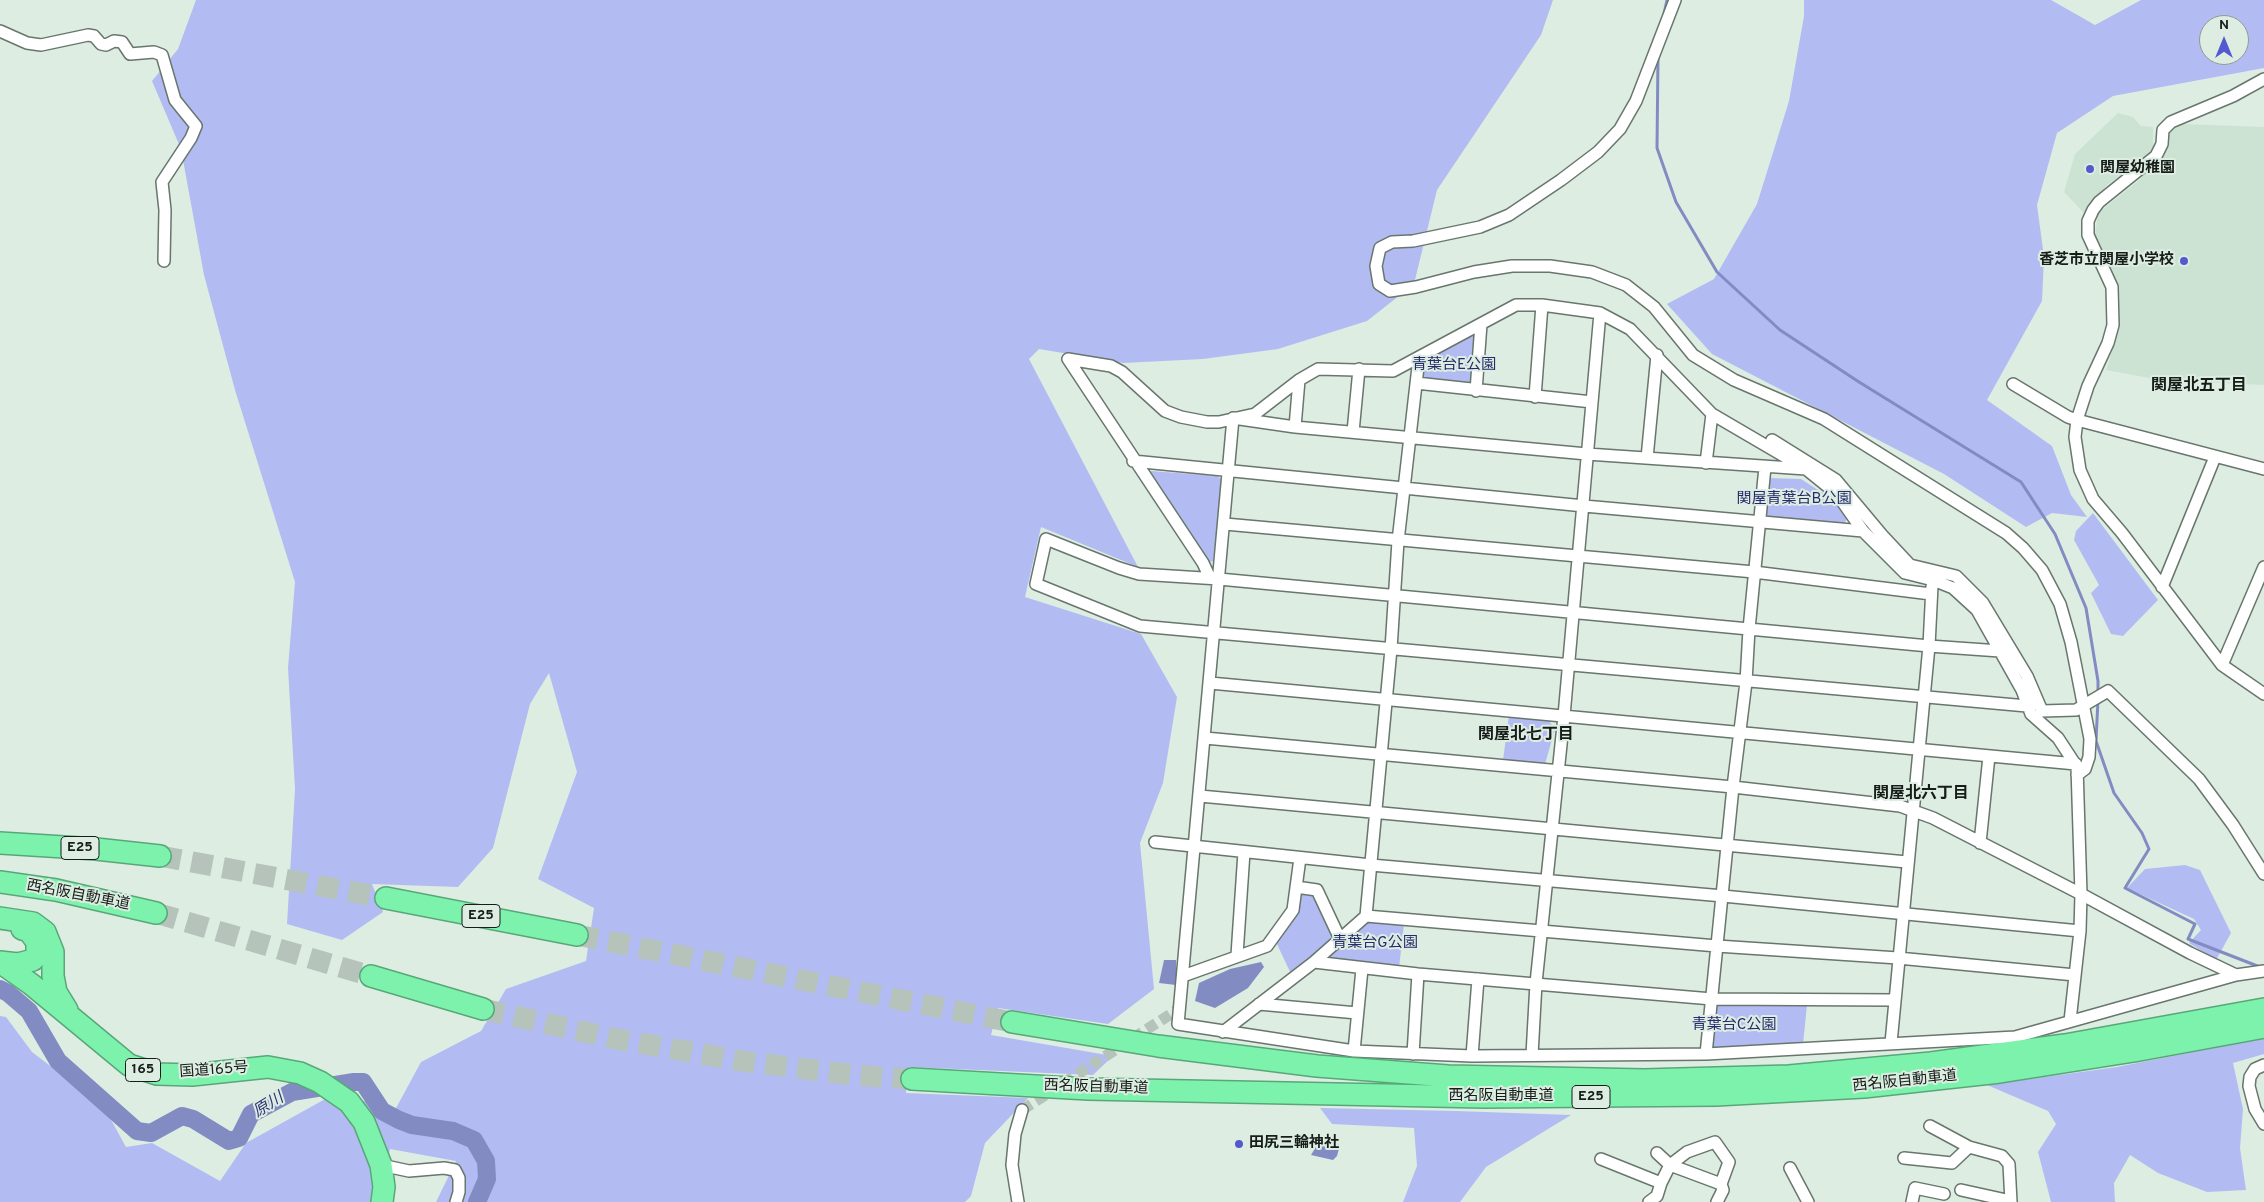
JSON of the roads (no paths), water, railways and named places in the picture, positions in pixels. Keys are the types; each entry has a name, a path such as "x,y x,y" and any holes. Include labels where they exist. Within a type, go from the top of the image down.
{"highway":[{"name":"E25","path":"0,843 96,849 160,856"},
{"name":"西名阪自動車道","path":"0,882 56,890 156,913"},
{"name":"E25","path":"386,898 577,935"},
{"path":"0,918 33,923 46,932 54,952 53,968 56,992 69,1015"},
{"path":"0,924 21,928 35,936 38,948 33,960 31,984 43,980 53,968"},
{"path":"0,962 18,964 33,960"},
{"name":"国道165号","path":"0,962 31,984 129,1065 157,1074 192,1075 268,1067 300,1073 320,1082 349,1102 364,1122 381,1165 384,1187 382,1202"},
{"path":"371,976 483,1009"},
{"name":"西名阪自動車道","path":"1012,1022 1158,1046 1326,1067 1513,1079 1644,1080 1789,1076 1931,1064 2065,1045 2264,1009"},
{"name":"西名阪自動車道","path":"912,1079 1088,1088 1484,1097 1716,1095 1864,1087 2000,1072 2134,1051 2264,1027"}],"street":[{"path":"1210,683 1989,756 2085,769 2089,757 2090,739 2088,703 2060,604 2042,570 2023,548 2006,533 1824,419 1734,380 1693,355 1654,308 1626,285 1592,272 1550,266 1512,266 1474,272 1416,287 1390,291 1379,284 1376,266 1380,248 1392,242 1413,240 1480,227 1509,215 1598,152 1620,129 1636,101 1675,0"},
{"path":"0,31 27,43 41,45 88,35 94,36 101,44 106,45 114,40 122,42 130,54 154,52 162,55 175,100 196,126 162,182 165,210 164,261"},
{"path":"2264,79 2233,96 2171,122 2163,130 2162,144 2156,156 2099,202 2093,210 2088,221 2088,236 2112,287 2113,325 2108,343 2088,386 2077,420 2075,437 2076,454 2086,486 2093,499 2222,665 2264,694"},
{"path":"1214,578 1134,461 1068,359 1111,366 1122,372 1165,411 1181,417 1207,422 1219,422 1255,414 1299,380 1318,369 1393,371 1516,305 1542,305 1600,313 1630,329 1712,414 1806,469 1837,494 1863,531 1905,573 1933,580 1953,588 1977,610 2022,690 2031,714 2058,738 2077,769 2081,894 2080,931 2070,1021"},
{"path":"1535,397 1542,305"},
{"path":"1532,1055 1536,983 1569,664 1572,611 1584,506 1600,313"},
{"path":"1476,391 1481,324"},
{"path":"1648,458 1657,355"},
{"path":"1223,1032 1314,962 1366,916 1391,649 1398,541 1419,358"},
{"path":"1353,432 1359,369"},
{"path":"1294,427 1299,380"},
{"path":"1416,383 1476,391 1592,402"},
{"path":"2013,384 2068,417 2264,469"},
{"path":"1706,463 1712,414"},
{"path":"1234,418 1294,427 1588,454 1806,469"},
{"path":"1234,418 1225,524 1214,578 1214,632 1210,683 1178,1024 1354,1051 1472,1056 1706,1054 2015,1037 2236,975 2264,971"},
{"path":"1772,440 1836,480 1910,565 1956,576 1983,603 2027,676 2042,712 2076,710 2108,691 2199,779 2233,825 2264,874"},
{"path":"2162,587 2215,457"},
{"path":"1134,461 1584,506 1863,531"},
{"path":"1706,1054 1733,787 1746,682 1748,629 1765,467"},
{"path":"1225,524 1578,558 1754,572 1931,594"},
{"path":"2000,651 1748,629 1394,594 1214,578 1139,574 1046,539 1036,584 1140,626 2027,706"},
{"path":"2222,665 2264,567"},
{"path":"1891,1043 1917,749 1929,646 1933,580"},
{"path":"1205,738 1733,787 1900,806 1912,809 1980,843 2081,894 2190,954 2236,975"},
{"path":"1980,843 1989,756"},
{"path":"1200,796 1907,862"},
{"path":"1156,842 1194,848 1723,896 2080,931"},
{"path":"1237,955 1244,852"},
{"path":"1183,976 1237,955 1267,946 1293,910 1300,858"},
{"path":"1296,887 1317,890 1340,939"},
{"path":"1366,916 1718,946 1898,958 2075,975"},
{"path":"1314,962 1418,974 1712,999 1894,1000"},
{"path":"1354,1051 1362,968"},
{"path":"1413,1054 1418,974"},
{"path":"1472,1056 1478,979"},
{"path":"1259,1004 1358,1013"},
{"path":"2264,1065 2255,1069 2250,1077 2249,1086 2252,1102 2264,1124"},
{"path":"1018,1202 1012,1165 1015,1134 1022,1110"},
{"path":"1930,1126 1970,1147 2002,1156 2009,1164 2011,1202 1961,1190"},
{"path":"1649,1202 1657,1196 1670,1165 1686,1152 1715,1142 1728,1162 1720,1184"},
{"path":"1904,1158 1952,1163 1970,1147"},
{"path":"1657,1153 1670,1165 1720,1184 1723,1190 1718,1202"},
{"path":"1601,1159 1661,1183"},
{"path":"381,1165 409,1170 444,1168 455,1170 459,1178 456,1202"},
{"path":"1790,1168 1808,1202"},
{"path":"1912,1202 1915,1188 1944,1194"}],"waterway":[{"path":"1664,14 1667,0"},
{"path":"1658,57 1657,148 1676,202 1717,272 1780,330 1859,382 2021,482 2055,534 2086,608 2098,681 2098,694"},
{"path":"2098,700 2096,741 2114,793 2142,833 2149,849 2125,888 2195,924 2188,939 2260,967"},
{"name":"原川","path":"0,989 8,993 29,1011 58,1061 137,1131 151,1133 182,1116 193,1119 229,1141 239,1138 251,1114 292,1092 363,1082 382,1111 399,1120 412,1125 453,1131 474,1140 486,1161 487,1179 477,1202"}],"tunnel":[{"path":"160,856 386,898"},
{"path":"156,913 371,976"},
{"path":"577,935 1012,1022"},
{"path":"1022,1110 1180,1008"},
{"path":"483,1009 611,1038 742,1061 854,1075 912,1079"}],"place":[{"name":"関屋幼稚園","path":"2090,169"},
{"name":"香芝市立関屋小学校","path":"2184,261"},
{"name":"田尻三輪神社","path":"1239,1144"}],"district":[{"name":"関屋北五丁目","path":"2199,387"},
{"name":"関屋北七丁目","path":"1526,736"},
{"name":"関屋北六丁目","path":"1921,795"}],"park label":[{"name":"青葉台E公園","path":"1454,366"},
{"name":"関屋青葉台B公園","path":"1794,500"},
{"name":"青葉台G公園","path":"1375,944"},
{"name":"青葉台C公園","path":"1734,1026"}]}
